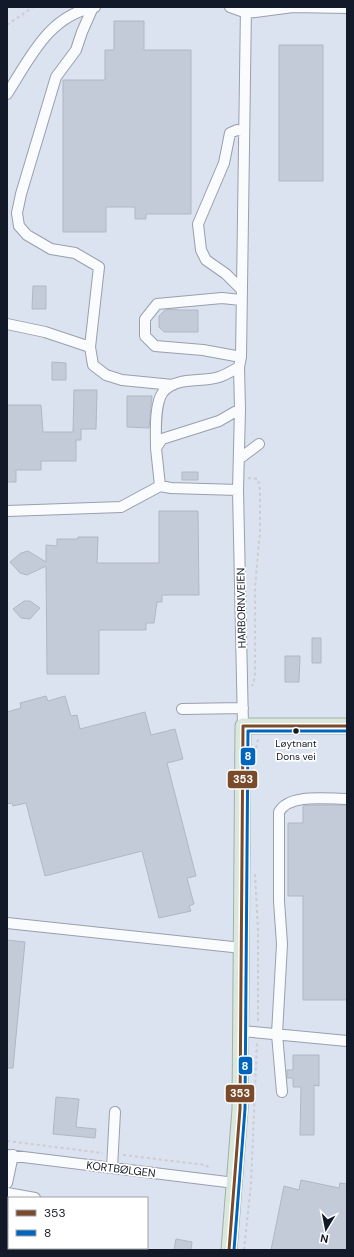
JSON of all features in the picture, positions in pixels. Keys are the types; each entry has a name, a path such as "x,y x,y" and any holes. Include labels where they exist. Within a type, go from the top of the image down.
{"highway":[{"path":"229,1250 240,1109 242,1031 243,726 347,726"}],"street":[{"path":"93,7 76,50 56,77 21,194 12,212 19,226 27,235 51,249 75,252 99,267 90,347 92,365 106,375 122,380 173,385 187,381 220,377 240,362"},
{"path":"7,94 41,40 59,22 77,13 97,7"},
{"path":"230,7 246,10 292,7 347,8"},
{"name":"HARBORNVEIEN","path":"243,726 238,478 246,10"},
{"path":"241,289 226,274 206,260 201,250 198,224 224,163 230,133 237,130 244,131"},
{"path":"240,362 203,350 156,346 145,336 146,319 157,304 222,298 241,300"},
{"path":"7,324 45,332 90,347"},
{"path":"160,486 156,448 158,407 163,393 173,385"},
{"path":"156,448 162,440 219,421 240,408"},
{"path":"239,459 259,444"},
{"path":"7,511 121,507 160,486 171,488 238,490"},
{"path":"182,709 243,708"},
{"path":"282,1092 278,1034 282,944 279,901 279,812 282,806 297,800 347,799"},
{"path":"7,923 242,948"},
{"path":"242,1031 347,1041"},
{"path":"112,1168 114,1112"},
{"path":"7,1183 10,1155"},
{"name":"KORTBØLGEN","path":"10,1155 235,1183"},
{"path":"7,1193 29,1197"}],"path":[{"path":"7,26 33,7"},
{"path":"238,478 258,479 260,490 259,550 255,587 255,677 253,686 242,692"},
{"path":"255,751 261,726"},
{"path":"244,1250 252,1176 258,1032 258,930 255,867"}],"building":[{"path":"114,21 144,21 144,50 191,50 191,214 146,214 146,219 135,219 135,207 106,207 106,232 63,232 63,80 105,80 105,50 114,50"},
{"path":"279,45 323,45 323,181 279,181"},
{"path":"33,286 46,286 46,309 32,309"},
{"path":"165,310 198,310 198,332 164,332 159,327 159,316"},
{"path":"52,362 66,363 66,380 52,380"},
{"path":"74,390 97,390 96,429 81,429 81,440 76,440 76,461 41,461 41,470 16,470 16,482 7,482 7,405 41,405 43,432 73,432"},
{"path":"127,396 152,396 149,428 127,427"},
{"path":"182,472 198,472 198,480 182,480"},
{"path":"159,511 198,511 199,595 162,595 162,602 157,602 154,623 146,623 146,630 99,630 99,674 47,674 46,566 27,575 20,573 10,562 21,553 28,551 46,562 46,545 57,546 57,539 98,537 97,563 159,563"},
{"path":"24,601 30,601 40,608 30,619 21,618 13,609"},
{"path":"312,638 321,638 321,663 312,663"},
{"path":"285,656 300,656 299,682 285,682"},
{"path":"46,696 48,701 65,696 71,716 77,715 80,729 145,712 151,735 175,729 183,759 167,763 196,876 187,878 194,904 189,906 191,911 159,918 142,851 45,876 26,803 13,806 12,803 7,804 7,712 21,708 20,703"},
{"path":"347,805 347,1000 303,1000 303,896 288,896 288,823 303,823 303,806"},
{"path":"7,940 25,942 13,1068 7,1068"},
{"path":"293,1055 319,1055 319,1086 314,1085 314,1135 300,1135 301,1087 293,1087 293,1078 287,1078 287,1070 293,1070"},
{"path":"56,1097 79,1099 76,1127 96,1129 95,1138 53,1134"},
{"path":"301,1180 339,1188 340,1183 347,1184 347,1250 271,1250 284,1186 299,1190"},
{"path":"176,1239 192,1242 191,1250 174,1250"}],"transit line":[{"name":"353","path":"229,1250 240,1109 243,726 347,726"},
{"name":"8","path":"234,1250 245,1109 248,731 347,731"}],"place":[{"name":"Løytnant Dons vei","path":"296,731"}]}
